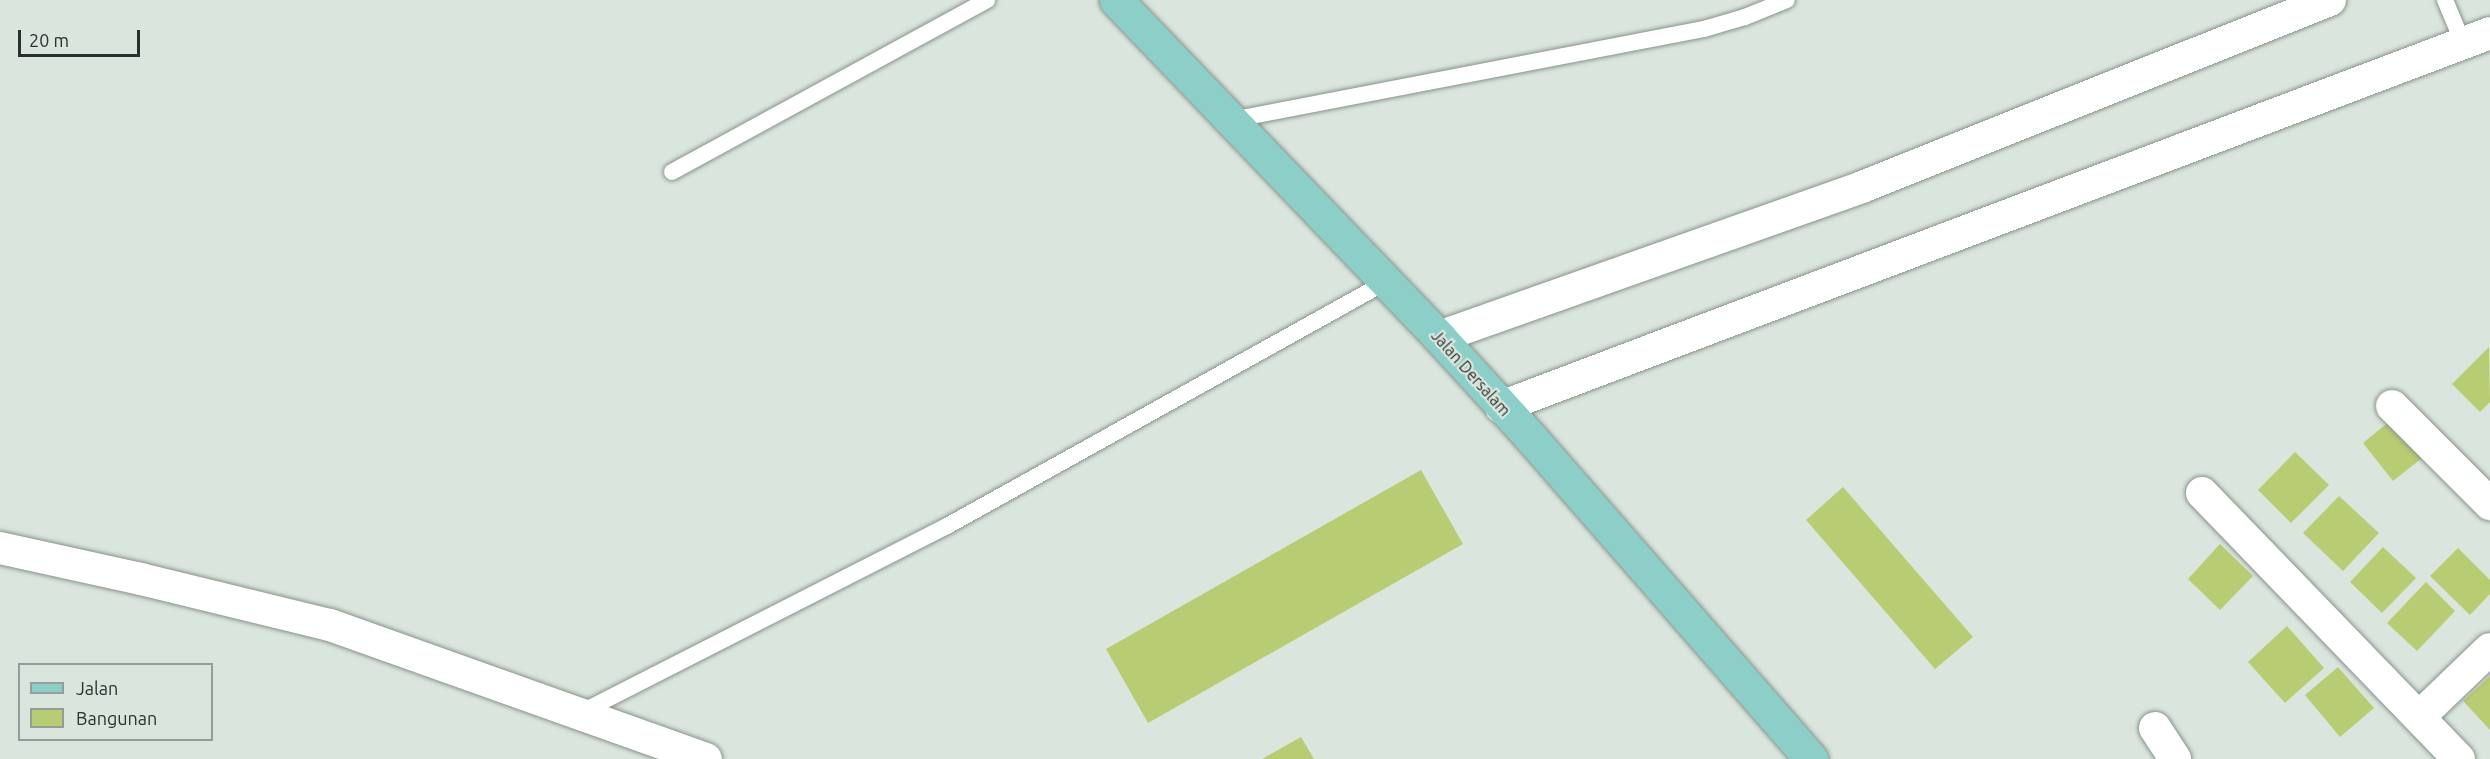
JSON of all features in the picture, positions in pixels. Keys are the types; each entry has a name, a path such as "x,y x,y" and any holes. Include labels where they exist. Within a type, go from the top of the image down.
{"main road":[{"name":"Jalan Dersalam","path":"1116,0 1439,337 1540,448 1810,759"}],"street":[{"path":"1439,337 1862,187 2330,0"},
{"path":"1501,407 2476,38"},
{"path":"2392,406 2490,504"},
{"path":"2202,493 2459,759"},
{"path":"0,548 130,576 330,625 706,759"},
{"path":"2419,717 2490,649"},
{"path":"2155,728 2175,759"}],"lane":[{"path":"672,172 987,0"},
{"path":"1231,120 1704,29 1745,17 1787,0"},
{"path":"2445,0 2476,38"},
{"path":"578,714 947,526 1386,282"}],"building":[{"path":"2489,347 2490,402 2480,412 2452,384"},
{"path":"2391,420 2422,458 2393,481 2363,443"},
{"path":"2295,452 2329,485 2291,523 2258,490"},
{"path":"1421,470 1463,544 1148,723 1106,649"},
{"path":"1843,487 1973,637 1935,669 1806,520"},
{"path":"2339,496 2379,533 2343,571 2303,533"},
{"path":"2220,544 2253,576 2220,610 2188,579"},
{"path":"2383,547 2416,578 2382,613 2350,582"},
{"path":"2458,548 2490,580 2490,594 2470,615 2430,576"},
{"path":"2426,582 2455,611 2417,651 2387,623"},
{"path":"2287,626 2324,668 2285,703 2248,662"},
{"path":"2338,667 2374,708 2340,737 2305,695"},
{"path":"2490,676 2490,730 2463,701"},
{"path":"1301,737 1314,759 1262,759"}]}
